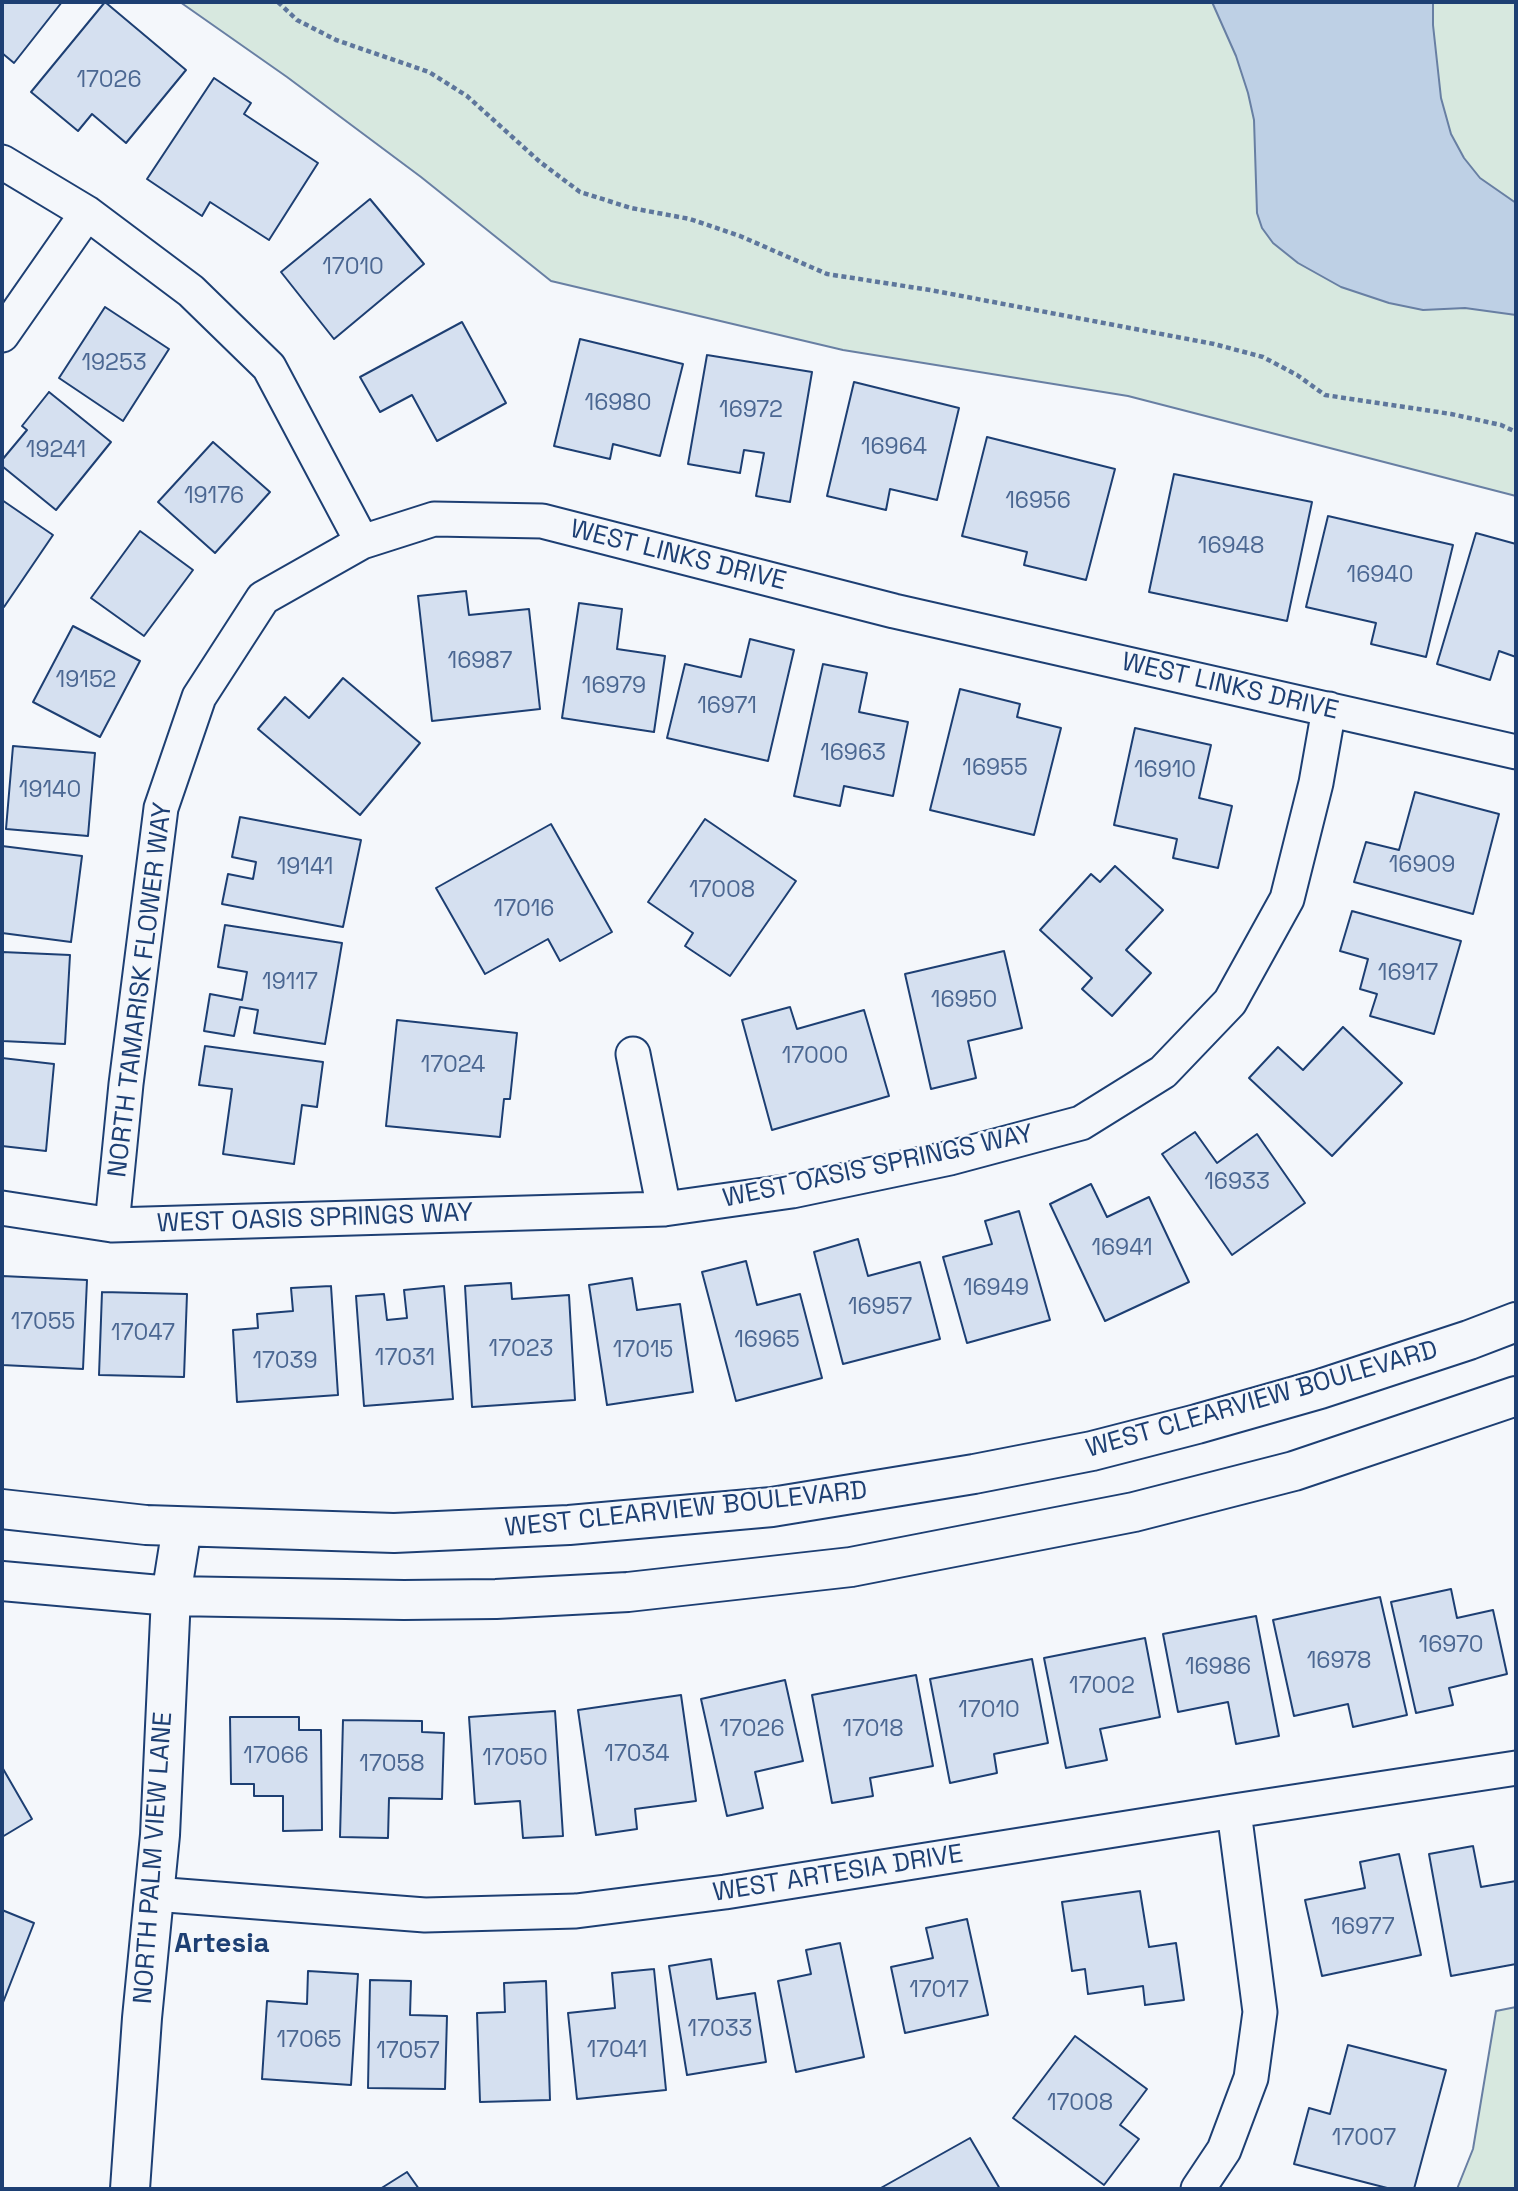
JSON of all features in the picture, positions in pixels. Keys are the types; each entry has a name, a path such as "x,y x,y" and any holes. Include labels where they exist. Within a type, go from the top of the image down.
{"street":[{"path":"2,162 87,213 191,291 269,367 362,542"},
{"path":"2,335 87,213"},
{"name":"WEST LINKS DRIVE","path":"362,542 435,519 542,522 894,611 1516,752"},
{"name":"NORTH TAMARISK FLOWER WAY","path":"112,1225 126,1084 160,808 200,697 263,598 362,542"},
{"name":"WEST OASIS SPRINGS WAY","path":"2,1208 112,1225 664,1209 805,1188 950,1158 1081,1122 1163,1072 1230,1002 1287,899 1315,783 1329,709"},
{"path":"634,1054 664,1209"},
{"name":"WEST CLEARVIEW BOULEVARD","path":"2,1508 181,1527 394,1533 507,1529 772,1507 1092,1451 1320,1389 1516,1322"},
{"path":"2,1581 172,1596 496,1599 628,1592 851,1567 1134,1512 1294,1471 1516,1396"},
{"name":"NORTH PALM VIEW LANE","path":"130,2189 142,2018 160,1835 172,1596 181,1527"},
{"name":"WEST ARTESIA DRIVE","path":"154,1894 425,1915 576,1911 725,1892 1516,1769"},
{"path":"1198,2189 1224,2150 1251,2078 1260,2012 1234,1811"}],"path":[{"path":"278,2 297,20 336,40 429,72 467,96 540,162 580,192 631,208 690,219 715,227 827,274 930,290 1214,344 1263,357 1325,394 1451,414 1501,425 1516,432"}],"shaded area":[{"path":"180,2 1516,2 1516,496 1128,396 843,350 551,281 421,177 287,77"},
{"path":"1516,2007 1516,2189 1457,2189 1473,2149 1496,2011"}],"water":[{"path":"1212,2 1433,2 1441,98 1451,134 1464,158 1480,178 1516,203 1516,315 1465,308 1423,310 1389,303 1341,287 1298,263 1273,243 1262,228 1257,213 1254,120 1248,93 1236,56"}],"building":[{"path":"2,2 62,2 14,63 2,53"},
{"path":"105,2 186,70 126,143 92,114 78,131 31,92"},
{"path":"214,78 251,103 244,114 318,163 269,240 210,202 202,216 147,179"},
{"path":"370,199 424,264 334,339 281,272"},
{"path":"105,307 169,349 123,421 59,378"},
{"path":"462,322 506,403 437,441 412,395 380,412 360,377"},
{"path":"580,339 683,364 660,456 613,444 610,459 554,446"},
{"path":"707,355 812,372 790,502 756,496 764,453 744,450 740,473 688,464"},
{"path":"854,382 959,408 937,500 890,489 886,510 827,496"},
{"path":"49,392 111,442 56,510 2,466 2,460 27,430 22,426"},
{"path":"987,437 1115,469 1086,580 1024,565 1027,552 962,536"},
{"path":"213,442 270,492 215,553 158,502"},
{"path":"1174,474 1312,502 1287,621 1149,592"},
{"path":"2,500 53,535 4,607 2,606"},
{"path":"1328,516 1453,545 1426,657 1371,644 1376,623 1306,607"},
{"path":"140,531 193,570 144,636 91,598"},
{"path":"1476,533 1516,544 1516,657 1499,651 1490,680 1437,664"},
{"path":"466,591 469,615 529,609 540,709 432,721 418,596"},
{"path":"579,603 622,609 617,649 665,656 654,732 562,718"},
{"path":"73,626 140,661 100,737 33,702"},
{"path":"750,639 794,650 768,761 667,738 685,664 741,677"},
{"path":"823,664 867,673 859,712 908,722 893,796 844,786 840,806 794,796"},
{"path":"343,678 420,743 360,815 258,729 285,697 309,718"},
{"path":"960,689 1020,704 1017,717 1061,728 1034,835 930,810"},
{"path":"1135,728 1211,745 1199,798 1232,806 1218,868 1173,858 1177,839 1114,825"},
{"path":"13,746 95,753 88,836 6,829"},
{"path":"1415,792 1499,814 1473,914 1354,882 1366,842 1399,850"},
{"path":"240,817 361,840 343,927 222,904 228,874 253,879 256,862 232,857"},
{"path":"705,819 796,881 730,976 685,946 693,933 648,902"},
{"path":"551,824 612,932 560,961 548,939 485,974 436,888"},
{"path":"2,846 82,856 71,942 2,933"},
{"path":"1115,866 1163,910 1126,950 1151,973 1112,1016 1082,989 1092,978 1040,930 1091,874 1100,882"},
{"path":"1352,911 1461,941 1434,1034 1370,1016 1377,994 1360,989 1368,959 1340,951"},
{"path":"225,925 342,943 325,1044 254,1033 258,1010 240,1007 234,1036 204,1031 210,994 242,1000 247,972 218,967"},
{"path":"1004,951 1022,1028 968,1041 976,1078 931,1089 905,974"},
{"path":"2,952 70,955 65,1044 2,1041"},
{"path":"790,1007 797,1029 864,1010 889,1096 772,1130 742,1020"},
{"path":"397,1020 517,1033 510,1099 504,1099 500,1137 386,1126"},
{"path":"1343,1027 1402,1083 1332,1156 1249,1078 1278,1047 1303,1070"},
{"path":"205,1046 323,1062 317,1107 302,1105 294,1164 223,1154 232,1089 199,1085"},
{"path":"2,1058 54,1064 46,1151 2,1146"},
{"path":"1195,1132 1217,1163 1257,1134 1305,1203 1232,1255 1162,1154"},
{"path":"1091,1184 1107,1217 1149,1197 1189,1282 1105,1321 1050,1204"},
{"path":"1019,1211 1050,1320 967,1343 943,1257 992,1244 985,1221"},
{"path":"858,1239 868,1276 920,1262 940,1339 843,1364 814,1252"},
{"path":"746,1261 757,1305 800,1294 822,1378 736,1401 702,1272"},
{"path":"2,1276 87,1280 83,1369 2,1365"},
{"path":"632,1278 637,1310 680,1304 693,1392 607,1405 589,1285"},
{"path":"511,1283 512,1299 569,1295 575,1400 472,1407 465,1286"},
{"path":"331,1286 338,1395 237,1402 233,1330 258,1328 257,1314 293,1311 291,1288"},
{"path":"444,1286 453,1399 364,1406 356,1296 384,1294 387,1320 407,1318 404,1290"},
{"path":"102,1292 187,1294 184,1377 99,1375"},
{"path":"1451,1589 1457,1618 1493,1610 1507,1674 1449,1688 1453,1705 1416,1713 1391,1602"},
{"path":"1380,1597 1407,1715 1353,1727 1348,1704 1294,1716 1273,1620"},
{"path":"1256,1616 1279,1736 1236,1744 1228,1702 1178,1712 1163,1634"},
{"path":"1145,1638 1160,1717 1100,1729 1107,1760 1066,1768 1044,1658"},
{"path":"1032,1659 1048,1743 994,1754 997,1773 950,1783 930,1679"},
{"path":"916,1675 933,1766 870,1778 873,1796 832,1803 812,1695"},
{"path":"785,1680 803,1761 755,1772 763,1808 727,1816 701,1699"},
{"path":"681,1695 696,1801 635,1809 637,1829 596,1835 578,1710"},
{"path":"555,1711 563,1836 523,1838 520,1801 475,1804 469,1717"},
{"path":"230,1717 299,1717 299,1730 321,1730 322,1830 283,1831 283,1796 254,1796 254,1784 231,1784"},
{"path":"343,1720 422,1721 422,1732 444,1733 442,1799 389,1798 388,1838 340,1837"},
{"path":"2,1767 32,1819 2,1837"},
{"path":"1473,1846 1481,1887 1516,1881 1516,1964 1451,1976 1429,1854"},
{"path":"1399,1854 1421,1955 1322,1976 1305,1900 1365,1888 1360,1862"},
{"path":"1140,1891 1149,1947 1176,1943 1184,2000 1145,2005 1143,1986 1088,1994 1085,1969 1072,1971 1062,1902"},
{"path":"2,1910 34,1923 2,2005"},
{"path":"967,1919 988,2015 905,2033 891,1967 933,1958 926,1928"},
{"path":"840,1943 864,2057 796,2072 778,1981 811,1974 806,1950"},
{"path":"711,1959 717,1999 755,1993 766,2062 687,2075 669,1966"},
{"path":"654,1969 666,2090 577,2099 568,2013 615,2008 612,1973"},
{"path":"308,1971 358,1974 351,2085 262,2079 267,2001 307,2004"},
{"path":"370,1980 411,1981 410,2015 447,2016 445,2089 368,2088"},
{"path":"546,1981 550,2100 480,2102 477,2013 505,2012 504,1983"},
{"path":"1075,2036 1147,2089 1120,2125 1139,2139 1104,2185 1013,2118"},
{"path":"1348,2045 1446,2070 1414,2189 1391,2189 1294,2164 1309,2108 1330,2114"},
{"path":"970,2138 1000,2189 879,2189"},
{"path":"407,2172 419,2189 380,2189"}],"district":[{"name":"Artesia","path":"222,1944"}]}
